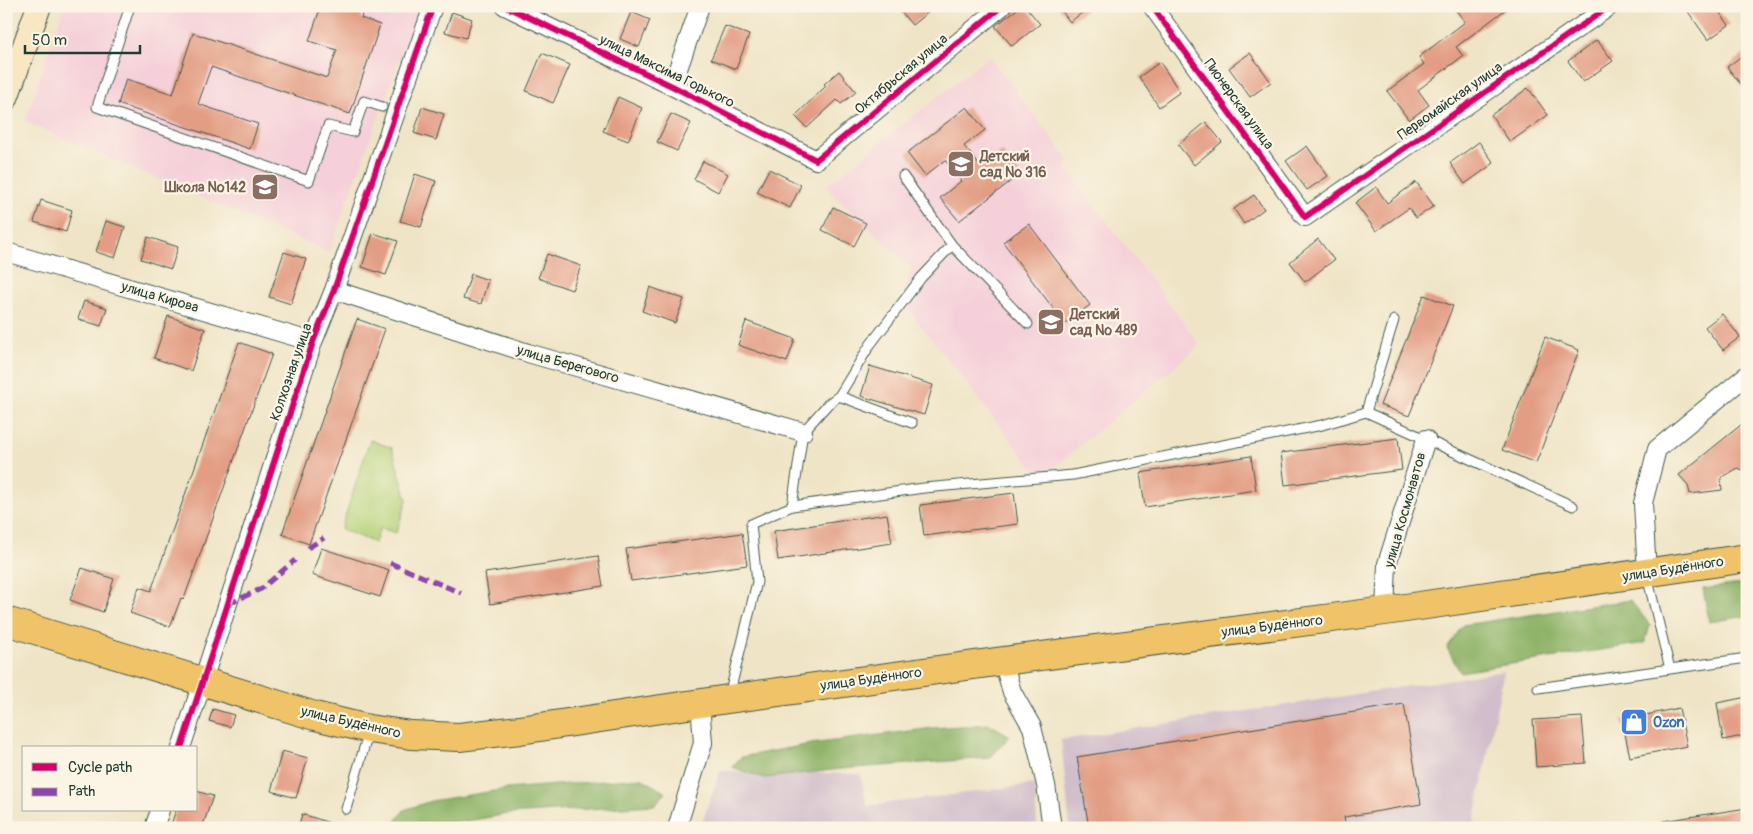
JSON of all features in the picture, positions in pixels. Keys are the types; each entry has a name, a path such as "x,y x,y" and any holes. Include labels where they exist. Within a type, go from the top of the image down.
{"main road":[{"name":"улица Будённого","path":"6,621 315,716 370,729 410,735 459,736 520,730 728,698 1003,660 1385,611 1747,558"}],"street":[{"path":"6,98 39,6"},
{"name":"Колхозная улица","path":"182,746 203,682 258,533 313,342 334,290 433,6"},
{"name":"улица Максима Горького","path":"505,6 672,86 816,160"},
{"path":"672,86 700,6"},
{"name":"Октябрьская улица","path":"816,160 1002,6"},
{"name":"Пионерская улица","path":"1152,6 1305,217"},
{"name":"Первомайская улица","path":"1305,217 1610,6"},
{"name":"улица Кирова","path":"6,252 313,342"},
{"name":"улица Берегового","path":"334,290 528,353 803,432"},
{"path":"1647,573 1643,503 1657,449 1747,375"},
{"name":"улица Космонавтов","path":"1385,611 1387,564 1426,439"},
{"path":"1003,660 1012,692 1032,727 1046,785 1052,828"},
{"path":"677,828 702,744 700,703"},
{"path":"154,828 159,812"}],"lane":[{"path":"130,6 97,108 309,181 328,126 353,132 364,101 382,107"},
{"path":"903,176 952,246 1028,324"},
{"path":"792,506 803,432 828,404 839,396 876,338 921,278 952,246"},
{"path":"1366,412 1394,320"},
{"path":"839,396 912,423"},
{"path":"728,698 757,582 752,524 792,506 924,488 1073,475 1322,424 1366,412 1573,506"},
{"path":"1647,573 1670,669"},
{"path":"1538,688 1747,658"},
{"path":"346,809 370,729"}],"shaded area":[{"name":"Школа №142","path":"64,6 419,6 329,252 25,122"},
{"name":"Детский сад № 489","path":"989,56 1070,162 1065,166 1200,345 1051,470 1035,471 901,300 912,268 825,187"},
{"path":"1504,671 1473,828 1070,828 1061,740"},
{"path":"720,771 861,774 867,806 1035,784 1037,828 700,828"}],"green space":[{"path":"370,440 392,448 407,500 396,533 380,528 375,543 341,529"},
{"path":"1747,583 1747,616 1709,622 1703,589"},
{"path":"1630,600 1650,625 1645,643 1460,672 1447,648 1463,625"},
{"path":"990,724 1010,736 990,758 841,769 764,778 732,767 741,757 811,744 933,728"},
{"path":"641,778 666,793 654,805 508,814 427,828 392,827 404,810 431,801 507,789"}],"building":[{"path":"321,6 349,6 363,11 361,18 380,25 350,114 211,67 198,104 258,124 250,149 118,104 126,79 173,94 193,33 327,78 337,50 309,41"},
{"path":"909,6 936,6 912,25 901,12"},
{"path":"1021,6 1025,6 1040,24 1012,46 995,26"},
{"path":"1058,6 1091,6 1070,22"},
{"path":"1453,6 1510,6 1456,47 1463,56 1418,90 1429,105 1409,120 1387,91 1424,64 1419,57 1465,22"},
{"path":"1684,6 1715,6 1729,25 1708,40"},
{"path":"452,12 472,19 466,38 445,32"},
{"path":"631,12 650,20 639,47 620,39"},
{"path":"725,26 749,35 736,69 711,59"},
{"path":"1597,40 1613,61 1583,82 1568,61"},
{"path":"1747,52 1747,92 1727,67"},
{"path":"542,53 570,65 553,103 526,91"},
{"path":"1250,53 1271,82 1250,97 1229,68"},
{"path":"1160,62 1180,92 1159,107 1139,77"},
{"path":"839,71 856,92 841,104 837,100 807,128 795,116 826,86 824,84"},
{"path":"1528,88 1548,115 1510,142 1491,115"},
{"path":"618,97 642,108 628,141 603,131"},
{"path":"422,107 444,114 436,140 414,133"},
{"path":"967,107 985,130 964,146 981,167 1002,151 1020,174 959,221 940,198 961,181 945,160 925,176 907,153"},
{"path":"671,114 691,123 677,151 657,142"},
{"path":"1206,122 1222,142 1194,165 1178,145"},
{"path":"1479,142 1494,163 1465,184 1450,163"},
{"path":"1307,146 1328,176 1307,190 1286,161"},
{"path":"703,161 728,174 718,192 694,179"},
{"path":"769,169 801,185 790,208 757,192"},
{"path":"415,174 436,181 421,227 400,221"},
{"path":"1416,182 1434,206 1416,218 1409,208 1376,231 1355,203 1376,187 1387,203"},
{"path":"1254,195 1264,209 1244,224 1234,209"},
{"path":"41,200 72,210 66,232 34,222"},
{"path":"833,207 866,223 854,246 822,230"},
{"path":"106,221 125,227 115,258 96,252"},
{"path":"1029,224 1090,305 1065,324 1003,242"},
{"path":"373,233 398,241 386,275 362,267"},
{"path":"148,237 178,247 171,269 141,259"},
{"path":"1318,239 1334,260 1305,282 1290,262"},
{"path":"284,252 306,259 291,304 269,297"},
{"path":"547,254 581,266 572,290 538,278"},
{"path":"471,274 488,280 481,304 463,299"},
{"path":"650,287 684,299 675,323 642,311"},
{"path":"1424,295 1453,306 1409,416 1380,405"},
{"path":"84,301 107,308 101,326 78,319"},
{"path":"1722,314 1740,337 1723,350 1705,327"},
{"path":"168,316 205,329 191,371 154,358"},
{"path":"357,319 385,329 309,544 282,534"},
{"path":"746,321 795,339 787,362 738,345"},
{"path":"1545,337 1579,350 1536,463 1502,450"},
{"path":"239,342 272,354 184,599 181,598 170,627 130,613 139,587 151,591"},
{"path":"870,366 933,385 924,415 861,396"},
{"path":"1747,420 1747,472 1738,468 1721,478 1722,490 1690,494 1688,485 1679,475"},
{"path":"1398,438 1402,470 1285,485 1281,453"},
{"path":"1251,456 1256,490 1145,507 1140,473"},
{"path":"1014,493 1018,524 924,536 920,505"},
{"path":"887,514 892,543 778,560 774,531"},
{"path":"742,533 747,565 631,581 626,549"},
{"path":"321,548 389,570 380,597 312,575"},
{"path":"598,556 603,586 490,604 485,573"},
{"path":"82,568 114,579 103,612 70,600"},
{"path":"1747,697 1747,735 1723,740 1717,703"},
{"path":"1404,704 1421,804 1344,817 1346,828 1089,828 1077,757"},
{"path":"1679,708 1687,746 1630,757 1622,720"},
{"path":"213,709 234,715 230,727 209,721"},
{"path":"1582,717 1586,763 1536,767 1533,720"},
{"path":"282,751 308,758 296,798 271,791"},
{"path":"198,792 213,796 202,828 170,828 175,812 198,812"},
{"path":"1747,808 1747,828 1664,828 1663,821"},
{"path":"302,814 336,825 335,828 298,828"}],"marked path":[{"path":"308,548 324,538"},
{"path":"228,604 261,589 295,560"},
{"path":"390,563 461,593"}],"cycle path":[{"path":"182,746 313,342 334,290 433,6"},
{"path":"505,6 672,86 816,160 1002,6"},
{"path":"1152,6 1305,217 1610,6"}],"place":[{"name":"Детский сад № 316","path":"961,164"},
{"name":"Школа №142","path":"265,187"},
{"name":"Детский сад № 489","path":"1051,322"},
{"name":"Ozon","path":"1634,722"}]}
